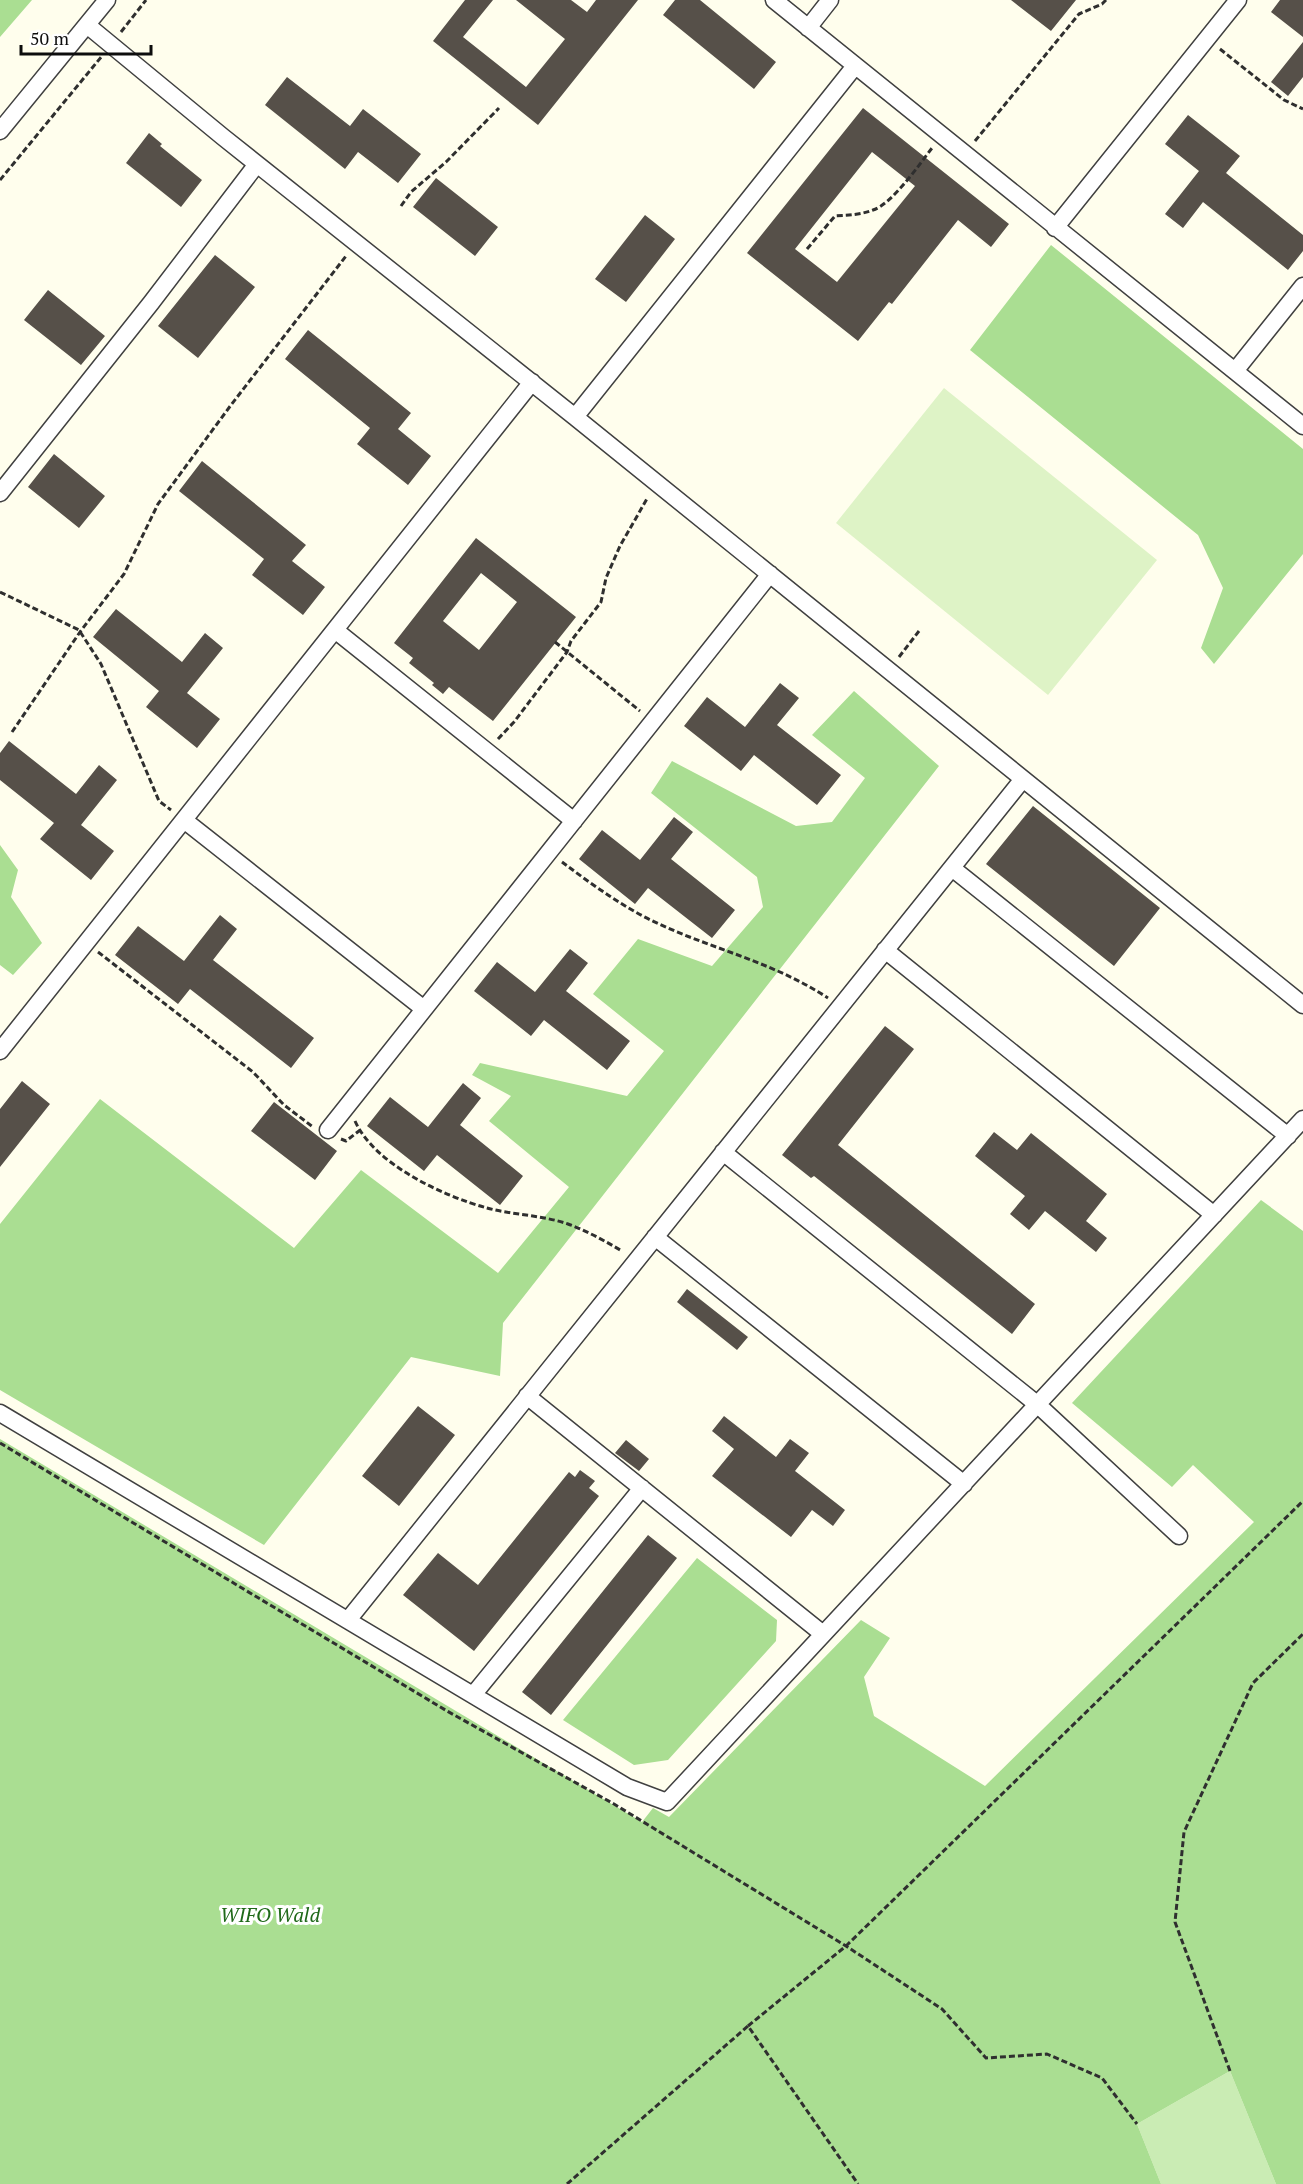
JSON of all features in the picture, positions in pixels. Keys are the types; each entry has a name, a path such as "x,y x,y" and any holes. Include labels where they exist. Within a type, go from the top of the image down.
{"street":[{"path":"0,132 107,0"},
{"path":"774,0 1303,426"},
{"path":"808,28 830,0"},
{"path":"1055,228 1238,0"},
{"path":"87,25 1303,1005"},
{"path":"575,417 855,66"},
{"path":"0,493 151,303 257,164"},
{"path":"1235,371 1303,286"},
{"path":"0,1051 532,382"},
{"path":"328,1133 770,574"},
{"path":"335,630 574,821"},
{"path":"348,1620 1023,779"},
{"path":"184,820 424,1009"},
{"path":"952,868 1288,1136"},
{"path":"885,950 1214,1215"},
{"path":"0,1413 627,1787 667,1802 1303,1119"},
{"path":"723,1152 1038,1405 1179,1536"},
{"path":"655,1237 964,1484"},
{"path":"527,1396 823,1634"},
{"path":"473,1695 642,1488"}],"path":[{"path":"0,180 146,0"},
{"path":"964,154 1079,14 1106,0"},
{"path":"1207,39 1284,100 1303,109"},
{"path":"401,206 411,192 446,162 499,108"},
{"path":"807,249 835,216 855,215 875,210 894,194 942,136"},
{"path":"12,732 80,632 124,574 158,504 191,457 356,243"},
{"path":"487,751 514,722 567,652 571,641 601,602 606,578 620,546 657,483"},
{"path":"0,592 80,632 101,664 159,801 184,820"},
{"path":"889,670 919,631"},
{"path":"555,642 653,722"},
{"path":"549,852 576,873 639,914 803,981 840,1006"},
{"path":"86,943 253,1072 285,1105 328,1133 346,1141 359,1131"},
{"path":"348,1106 359,1131 372,1146 407,1173 451,1195 488,1208 568,1224 603,1240 636,1261"},
{"path":"0,1443 447,1711 614,1804 846,1946 942,2009 986,2058 1047,2054 1102,2078 1137,2124"},
{"path":"567,2184 748,2026 846,1946 1303,1501"},
{"path":"1230,2071 1175,1922 1184,1832 1253,1683 1303,1634"},
{"path":"748,2026 858,2184"}],"green space":[{"path":"0,0 32,0 0,37"},
{"path":"1051,245 1303,449 1303,554 1214,664 1201,648 1223,588 1198,535 970,350"},
{"path":"944,388 1157,560 1048,695 836,523"},
{"path":"854,691 939,766 503,1323 500,1376 411,1357 264,1545 0,1390 0,1224 100,1099 294,1248 361,1170 498,1273 569,1187 489,1121 511,1096 472,1075 480,1063 627,1096 664,1051 593,994 638,939 712,966 763,907 757,877 651,793 672,761 796,826 832,822 865,778 812,735"},
{"path":"0,845 18,870 11,897 42,943 13,975 0,965"},
{"name":"WIFO Wald","path":"1261,1200 1303,1231 1303,2184 1276,2184 1230,2071 1137,2124 1161,2184 0,2184 0,1439 642,1822 653,1808 669,1817 861,1620 890,1638 864,1677 874,1716 985,1786 1254,1522 1193,1465 1172,1487 1072,1403"},
{"path":"697,1558 777,1620 776,1641 668,1760 634,1765 563,1720"},
{"path":"1230,2071 1276,2184 1161,2184 1137,2124"}],"building":[{"path":"465,0 493,0 463,37 526,87 565,39 516,0 571,0 587,12 596,0 638,0 538,125 433,41"},
{"path":"675,0 700,0 776,62 754,89 663,15"},
{"path":"1011,0 1076,0 1051,31"},
{"path":"1280,0 1303,0 1303,37 1271,12"},
{"path":"1303,42 1303,77 1288,96 1271,82"},
{"path":"287,77 350,126 363,109 421,154 398,183 358,152 345,169 265,105"},
{"path":"863,108 1009,224 991,247 958,220 892,304 889,302 858,341 747,253","holes":["872,152 915,186 837,282 795,249"]},
{"path":"1188,115 1240,156 1226,173 1303,235 1303,251 1288,270 1203,202 1183,228 1165,214 1199,171 1165,144"},
{"path":"149,133 162,144 160,146 202,180 181,207 126,163"},
{"path":"436,178 498,227 475,256 413,207"},
{"path":"645,215 675,239 626,302 595,279"},
{"path":"215,255 255,287 198,358 158,326"},
{"path":"48,290 105,336 81,365 24,320"},
{"path":"308,330 411,413 398,429 431,456 408,485 357,444 370,428 285,359"},
{"path":"54,454 105,496 79,528 28,487"},
{"path":"202,461 306,545 292,561 325,587 303,615 252,575 264,559 179,491"},
{"path":"476,538 576,617 493,721 449,687 443,694 432,685 434,683 409,663 413,658 394,643","holes":["481,573 517,602 479,650 443,621"]},
{"path":"116,609 182,662 205,633 223,648 187,693 220,719 197,748 146,707 159,691 93,637"},
{"path":"780,683 799,698 777,725 841,775 817,805 754,755 741,771 684,726 707,697 745,727"},
{"path":"9,741 76,794 99,765 117,780 81,825 114,851 91,880 40,839 54,823 0,780 0,753"},
{"path":"1033,806 1160,908 1114,966 986,864"},
{"path":"674,817 693,832 671,859 735,910 712,938 648,888 635,904 579,859 602,830 640,860"},
{"path":"220,915 237,929 213,960 314,1038 291,1068 190,989 178,1004 115,955 138,926 184,961"},
{"path":"570,949 588,963 566,991 630,1041 607,1070 544,1020 531,1036 474,991 497,962 535,992"},
{"path":"885,1026 914,1049 838,1145 1035,1304 1012,1334 814,1176 811,1178 782,1155"},
{"path":"22,1081 50,1104 0,1167 0,1109"},
{"path":"463,1083 481,1098 460,1125 523,1176 500,1205 437,1155 424,1171 367,1126 390,1097 428,1127"},
{"path":"274,1102 337,1151 315,1180 251,1131"},
{"path":"994,1132 1017,1150 1031,1133 1107,1194 1086,1221 1107,1238 1096,1252 1045,1211 1029,1230 1010,1214 1025,1196 975,1156"},
{"path":"687,1289 748,1337 737,1350 677,1302"},
{"path":"418,1406 455,1435 399,1506 362,1476"},
{"path":"724,1416 776,1457 790,1439 809,1453 795,1471 845,1510 833,1526 812,1510 791,1537 712,1476 734,1449 712,1431"},
{"path":"626,1440 649,1459 639,1471 615,1453"},
{"path":"580,1470 595,1481 589,1488 599,1496 474,1651 403,1595 438,1553 478,1585 569,1472 575,1477"},
{"path":"648,1535 677,1558 551,1715 522,1692"}]}
